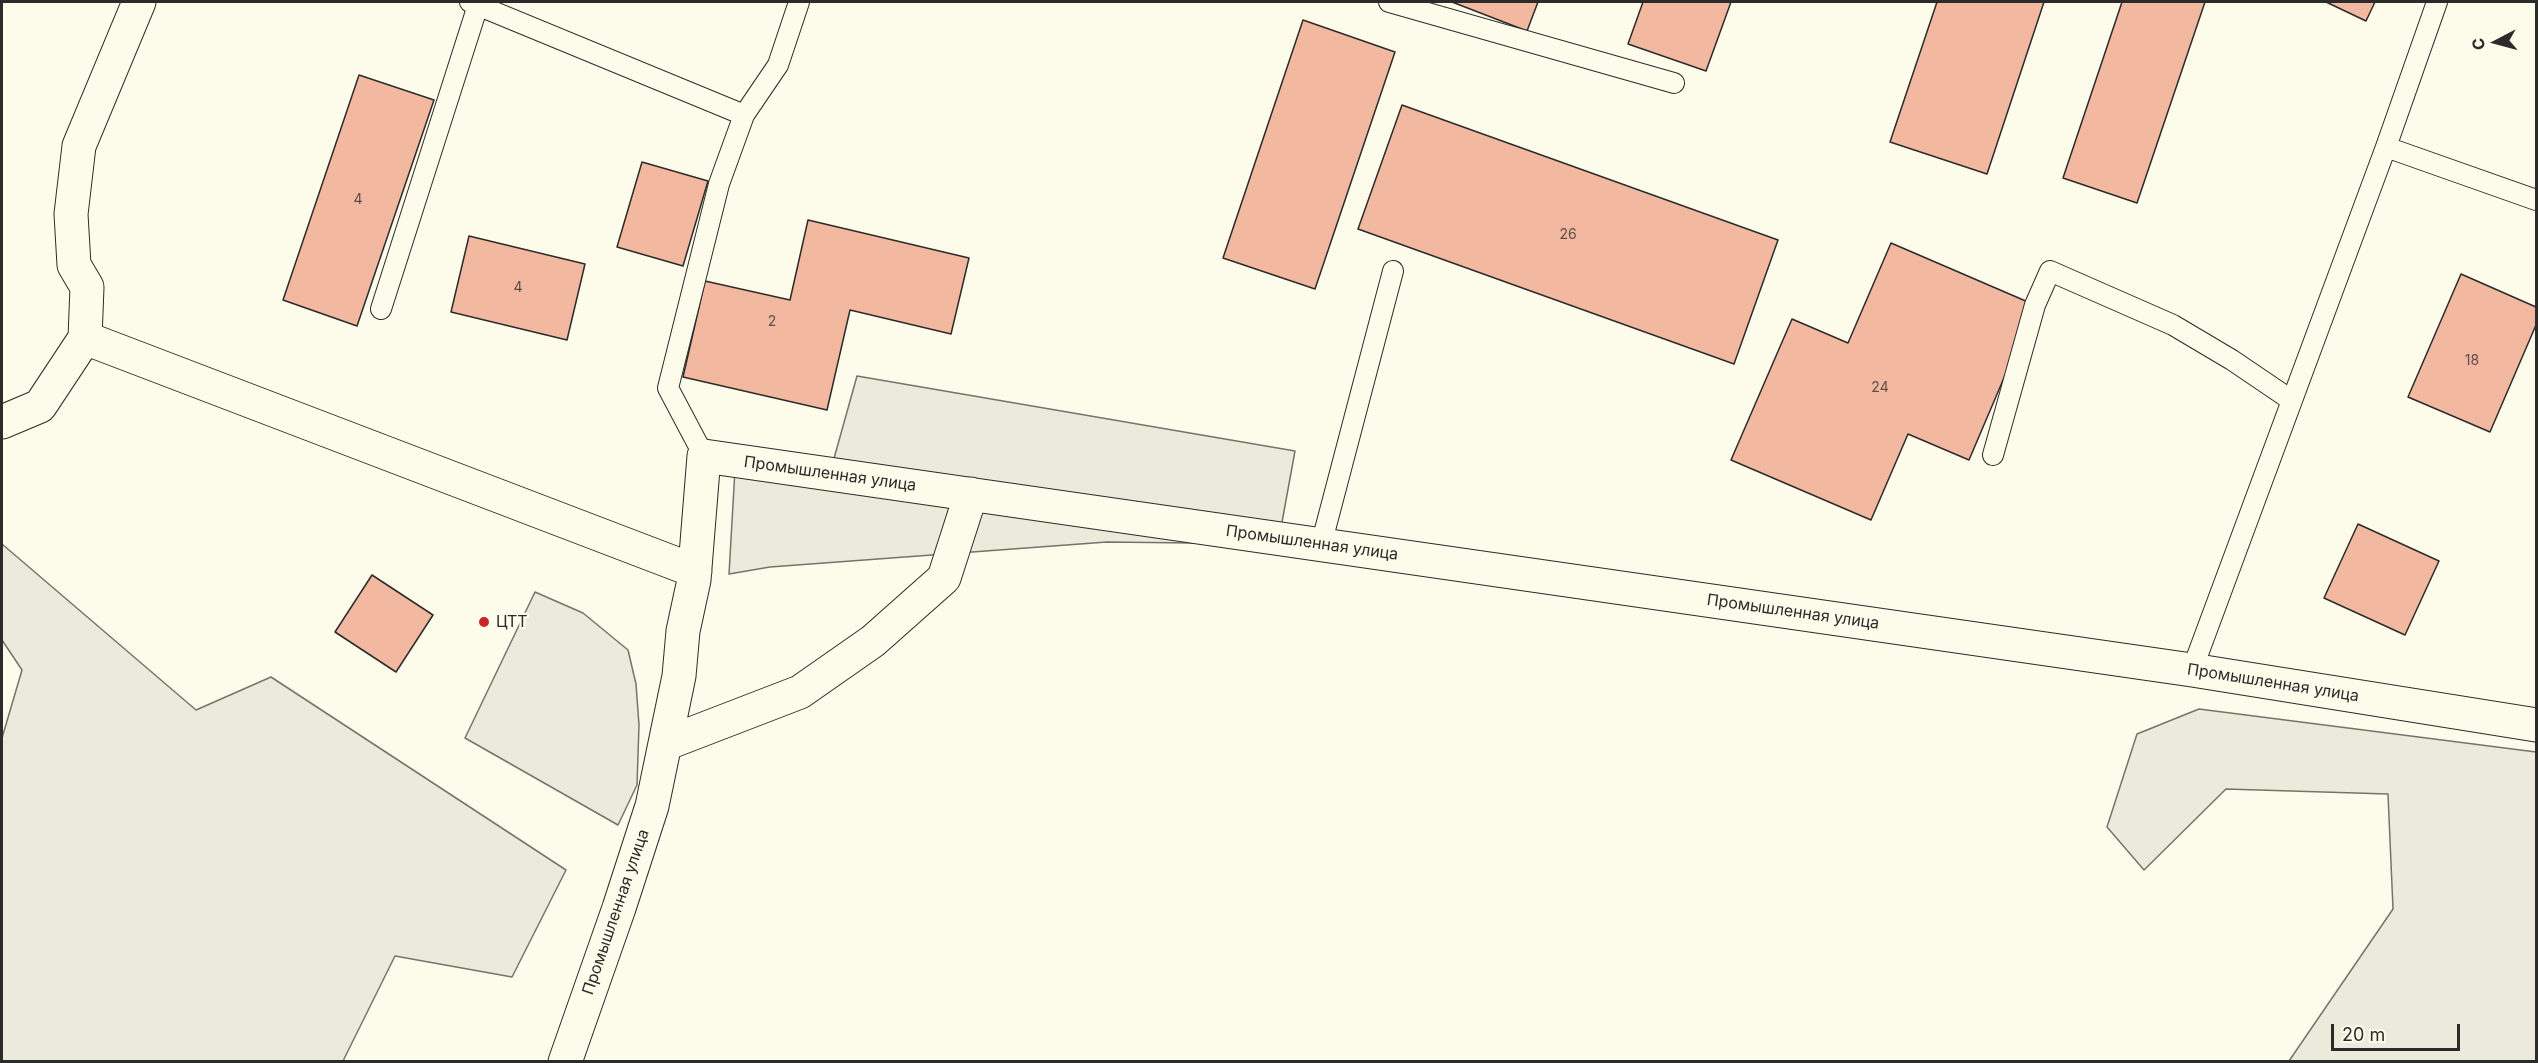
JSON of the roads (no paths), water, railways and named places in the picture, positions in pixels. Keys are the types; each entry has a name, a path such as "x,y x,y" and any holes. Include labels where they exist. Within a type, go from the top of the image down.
{"street":[{"path":"2,422 40,406 85,338 87,287 74,265 70,214 79,146 139,2"},
{"path":"85,338 695,571"},
{"name":"Промышленная улица","path":"565,1062 620,908 648,818 665,744 679,676 683,631 695,571 704,456 2192,669 2536,725"},
{"path":"665,744 800,692 873,641 944,578 971,495"}],"lane":[{"path":"381,309 475,2 744,115"},
{"path":"704,456 668,388 719,184 744,115 778,65 799,2"},
{"path":"2192,669 2386,147 2437,2"},
{"path":"1396,3 1674,83"},
{"path":"2386,147 2536,200"},
{"path":"1321,545 1393,271"},
{"path":"1993,455 2035,305 2050,271 2173,325 2232,360 2291,400"}],"place":[{"name":"ЦТТ","path":"484,622"}]}
